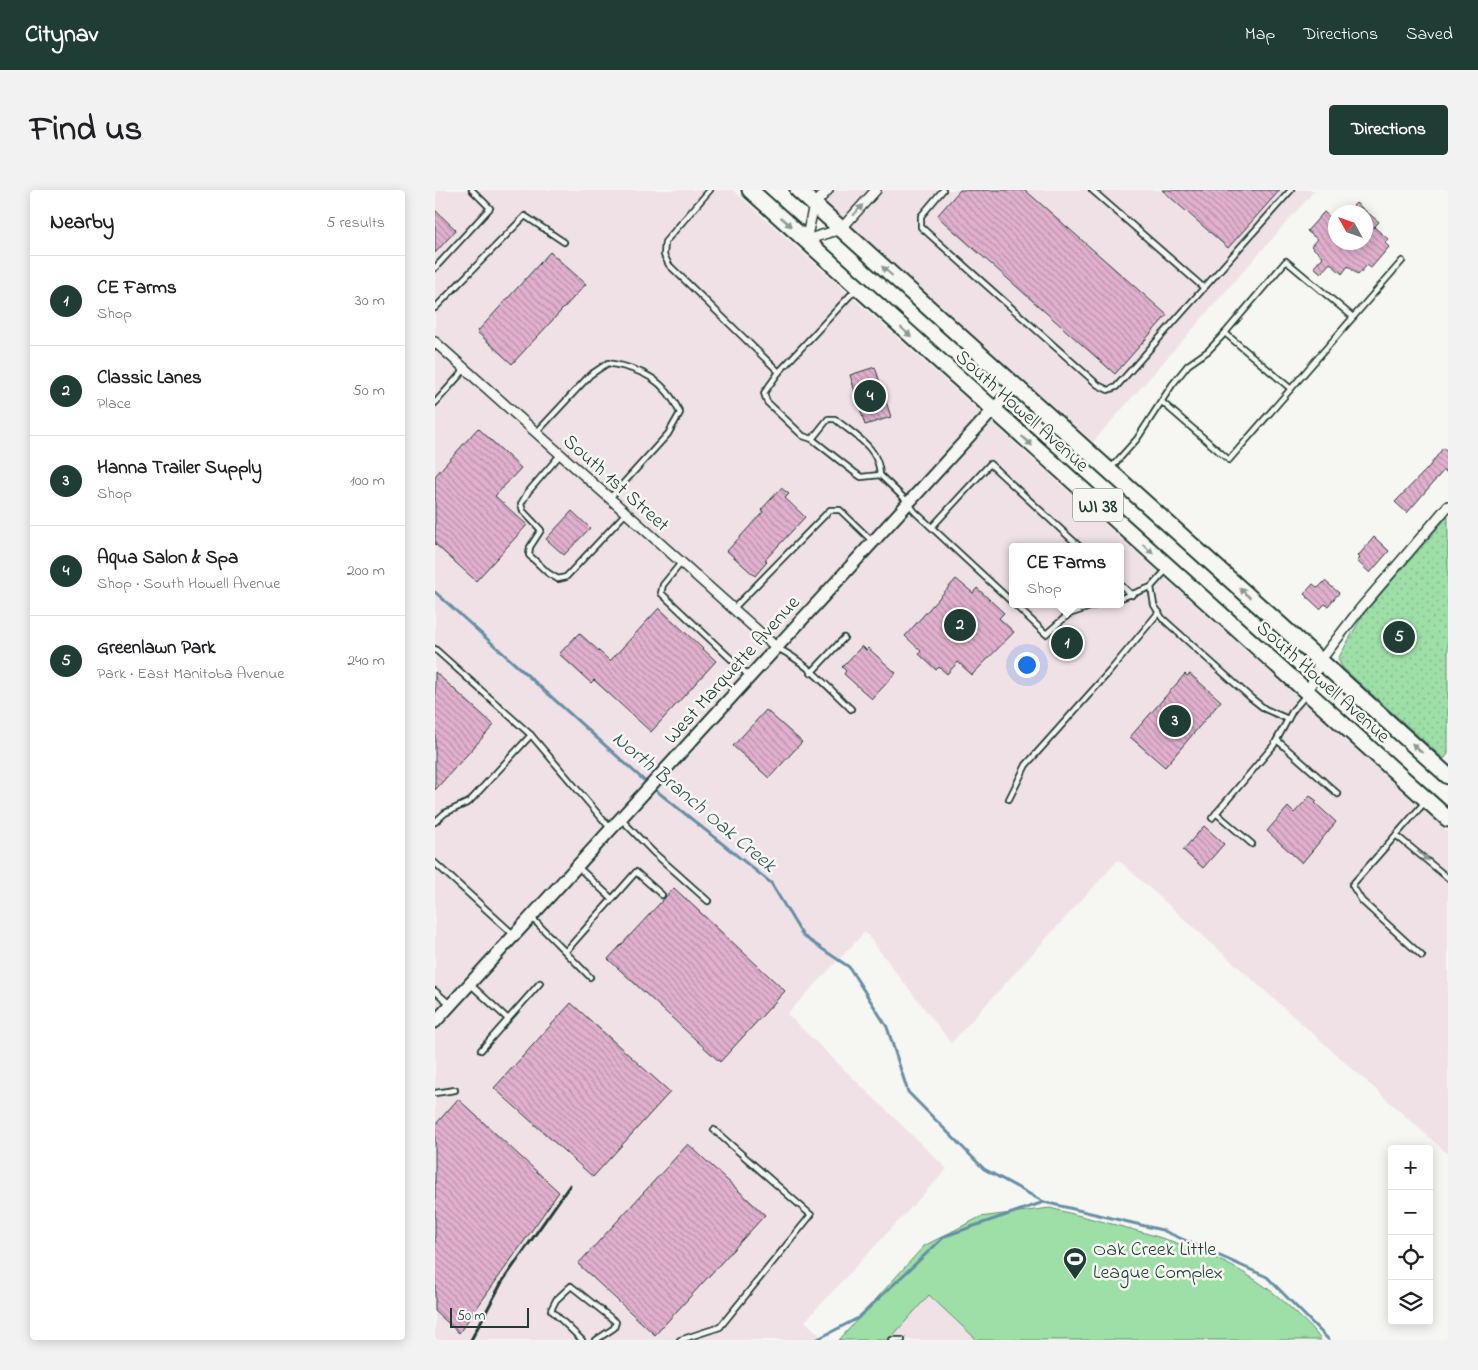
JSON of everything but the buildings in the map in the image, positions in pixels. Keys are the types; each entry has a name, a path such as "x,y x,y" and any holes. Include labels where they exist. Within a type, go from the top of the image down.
{"main road":[{"name":"South Howell Avenue","path":"750,190 1448,819"},
{"name":"South Howell Avenue","path":"798,190 1448,776"}],"street":[{"path":"806,240 814,205 828,190"},
{"path":"806,240 841,229 876,190"},
{"name":"South 1st Street","path":"435,342 775,647"},
{"name":"West Marquette Avenue","path":"435,1022 1015,386"},
{"path":"1308,693 1320,661 1360,609 1448,506"}],"lane":[{"path":"435,268 490,208 472,190"},
{"path":"711,190 665,242 664,255 669,265 779,372"},
{"path":"943,190 921,216 921,227 1097,385 1108,390 1116,387 1291,190"},
{"path":"1092,190 1204,288"},
{"path":"435,308 525,216 563,242"},
{"path":"1162,402 1229,460 1402,261"},
{"path":"1109,470 1137,439 1188,365 1208,351 1286,262 1353,317"},
{"path":"858,288 779,372 764,393 767,402 803,436 812,439 861,477 880,475"},
{"path":"1225,333 1291,389"},
{"path":"536,433 589,375 608,363 631,367 658,381 673,397 680,413 668,434 609,499"},
{"path":"435,403 465,370"},
{"path":"812,439 828,419 835,419 875,454 879,463 880,475 908,502 915,512 1009,599"},
{"path":"560,455 528,492 521,504 523,511 541,530 530,546 529,554 548,573 558,579 566,577 625,514"},
{"path":"932,527 990,464 1076,543"},
{"path":"733,609 830,510 840,510 873,541"},
{"path":"681,563 663,585 661,593 749,676"},
{"path":"1124,597 1151,587 1168,568"},
{"path":"1151,587 1154,605 1159,612 1251,698 1265,709 1288,720"},
{"path":"1124,588 1132,595"},
{"path":"1018,608 1046,634 1069,614 1087,608"},
{"path":"1009,799 1026,765 1110,671 1159,612"},
{"path":"811,673 843,638"},
{"path":"775,647 787,652 851,709"},
{"path":"435,649 531,735 611,828"},
{"path":"1252,844 1214,816 1277,740 1288,720 1308,693"},
{"path":"435,822 445,813 469,802 531,735"},
{"path":"1277,740 1339,794"},
{"path":"1422,956 1362,901 1352,885 1427,800"},
{"path":"620,818 653,852 708,902"},
{"path":"1397,836 1448,878"},
{"path":"435,863 514,935"},
{"path":"577,866 611,898"},
{"path":"565,951 635,872 662,896"},
{"path":"531,916 590,977"},
{"path":"481,1050 540,983"},
{"path":"469,984 508,1019"},
{"path":"435,990 451,1005"},
{"path":"435,1093 455,1090"},
{"path":"681,1340 720,1327 811,1216 714,1130"},
{"path":"582,1340 551,1310 556,1300 571,1286 616,1322 614,1328 596,1340"},
{"path":"892,1340 902,1340"}],"shaded area":[{"path":"435,190 733,190 1448,832 1448,1154 1118,860 951,1043 865,932 787,1014 947,1169 805,1321 825,1340 435,1340"},
{"path":"812,190 1315,190 1093,442"},
{"path":"929,1295 977,1340 889,1340"}],"green space":[{"path":"1448,516 1448,754 1444,759 1342,667 1338,659 1362,616"},
{"name":"Oak Creek Little League Complex","path":"1050,1208 1148,1234 1212,1257 1242,1272 1270,1290 1295,1312 1321,1340 977,1340 929,1295 889,1340 839,1340 924,1246 980,1217"}],"waterway":[{"name":"North Branch Oak Creek","path":"435,592 648,784"},
{"name":"North Branch Oak Creek","path":"653,788 771,883 803,936 849,967 887,1027 908,1092 984,1169 1044,1202 1162,1230 1267,1277 1329,1340"},
{"name":"North Branch Oak Creek","path":"816,1340 858,1318 945,1236 1044,1202"}],"railway":[{"path":"471,1340 502,1282 570,1185"}],"place":[{"name":"Aqua Salon & Spa","path":"870,396"},
{"name":"Classic Lanes","path":"960,625"},
{"name":"Greenlawn Park","path":"1399,637"},
{"name":"CE Farms","path":"1067,643"},
{"name":"Hanna Trailer Supply","path":"1175,721"},
{"name":"Oak Creek Little League Complex","path":"1075,1280"}]}
